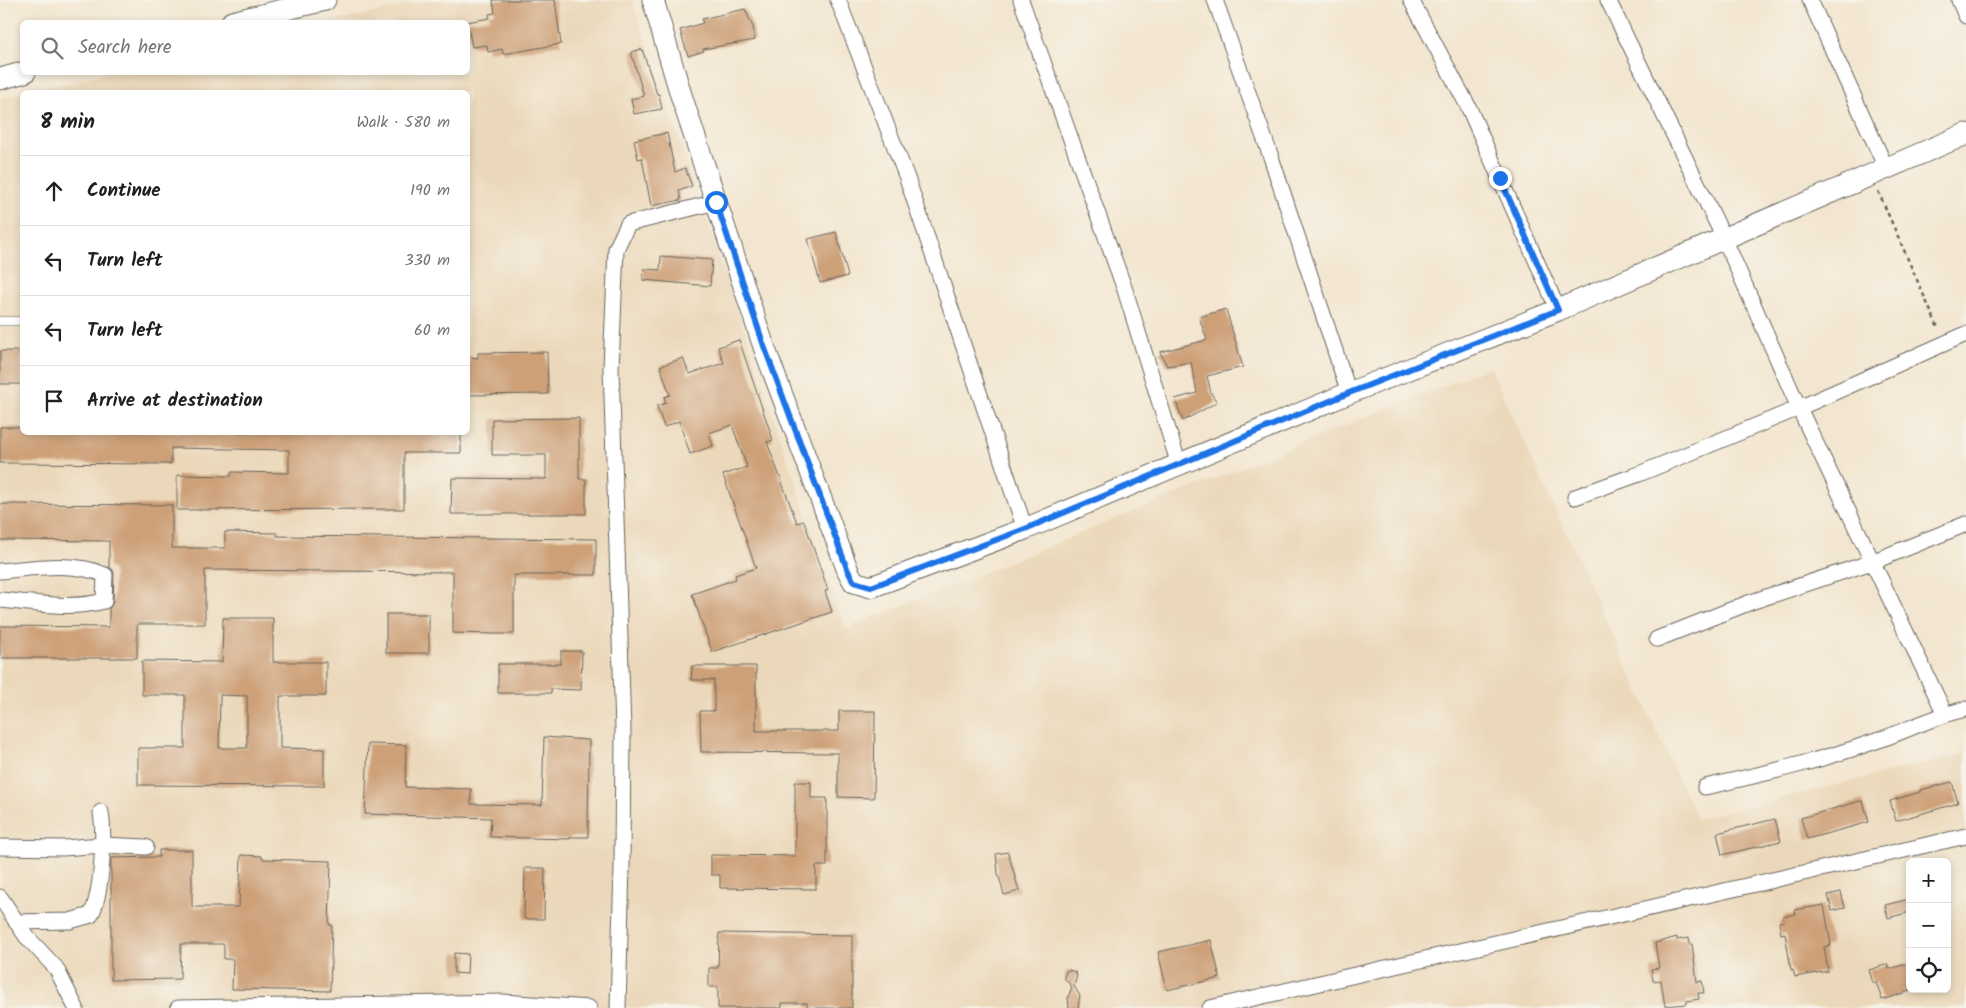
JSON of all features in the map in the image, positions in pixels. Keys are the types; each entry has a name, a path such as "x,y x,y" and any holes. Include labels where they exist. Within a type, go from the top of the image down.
{"main road":[{"path":"240,20 325,0"},
{"path":"653,0 716,202 764,346 848,571 854,582 871,587 1025,529 1349,393 1558,310 1966,134"},
{"path":"0,79 20,73"}],"street":[{"path":"838,0 907,178 1025,529"},
{"path":"1021,0 1125,290 1179,464"},
{"path":"1214,0 1271,157 1349,393"},
{"path":"1411,0 1468,106 1558,310"},
{"path":"1608,0 1724,238 1799,408 1945,714"},
{"path":"1810,0 1878,172"},
{"path":"1960,0 1966,16"},
{"path":"618,1008 622,866 622,729 612,368 616,249 628,224 716,202"},
{"path":"1576,497 1639,474 1799,408 1966,334"},
{"path":"1657,639 1751,602 1872,562 1966,524"},
{"path":"0,571 51,566 82,568 105,576 104,601 91,605 58,605 0,600"},
{"path":"1705,787 1804,764 1876,741 1945,714 1966,709"},
{"path":"16,922 70,921 91,915 96,904 102,845 103,826 101,812"},
{"path":"1210,1008 1262,1002 1966,836"},
{"path":"0,848 63,848 102,845 146,847"},
{"path":"0,897 26,936 56,968 76,1008"},
{"path":"178,1008 503,1002 589,1008"}],"lane":[{"path":"0,321 20,321"}],"path":[{"path":"1878,172 1944,343"}],"shaded area":[{"path":"431,0 632,0 845,629 1490,367 1697,819 1966,753 1966,1008 0,1008 0,98 20,93 20,435 470,435 470,90 35,90 100,75 470,75 470,20 341,20"}],"building":[{"path":"493,0 555,0 561,44 503,54 502,49 488,52 487,45 472,47 470,21 490,18 489,14 495,13"},
{"path":"745,9 753,27 755,40 703,49 704,51 688,56 680,30 703,23 702,19"},
{"path":"642,49 657,94 659,94 662,109 634,114 631,99 644,96 631,52"},
{"path":"667,133 675,172 685,168 692,186 679,191 681,200 651,206 642,158 638,159 634,140"},
{"path":"836,232 848,276 820,283 808,239"},
{"path":"661,256 712,260 710,286 643,280 644,269 660,270"},
{"path":"1226,309 1243,367 1207,376 1211,393 1217,402 1183,421 1175,399 1197,393 1191,362 1167,366 1160,352 1207,340 1199,317"},
{"path":"739,340 773,440 767,442 797,523 804,521 828,590 825,591 832,612 712,652 692,594 736,579 735,575 756,568 723,475 747,467 732,425 709,433 713,446 690,454 679,421 664,427 657,406 666,403 664,397 670,395 660,366 683,358 689,374 724,363 718,347"},
{"path":"0,351 20,351 20,384 0,384"},
{"path":"547,352 548,394 470,395 470,357 478,358 478,353"},
{"path":"579,418 579,479 586,479 586,514 451,514 452,478 546,479 546,455 492,455 492,419"},
{"path":"0,427 20,427 20,435 461,435 461,453 404,453 404,509 177,510 177,475 231,476 231,472 289,473 289,450 171,448 171,464 0,463"},
{"path":"0,504 172,505 172,548 225,548 225,532 277,533 277,536 596,539 596,575 514,575 514,634 494,634 453,633 453,572 205,570 205,624 137,624 137,658 0,658 0,626 109,627 109,609 113,602 114,575 113,570 109,567 109,541 0,540"},
{"path":"386,614 429,614 429,653 386,653"},
{"path":"223,618 273,618 273,662 326,662 326,696 280,696 280,748 324,749 324,786 138,785 138,748 185,748 185,695 142,695 142,661 222,662","holes":["220,695 247,696 247,748 219,748"]},
{"path":"561,651 582,651 581,690 551,689 551,693 498,693 498,664 561,664"},
{"path":"692,666 756,666 756,731 839,731 839,711 875,711 874,798 838,797 838,753 701,752 700,711 714,711 714,680 691,680"},
{"path":"544,737 589,740 588,837 570,837 570,839 490,837 491,818 365,814 368,744 406,745 405,787 471,789 471,804 542,805"},
{"path":"795,782 811,782 811,798 827,798 827,866 816,866 816,889 720,888 720,875 711,875 711,855 795,856"},
{"path":"1952,782 1958,803 1896,821 1890,801 1920,792 1920,790"},
{"path":"1863,801 1869,822 1807,839 1801,818"},
{"path":"1775,819 1781,841 1722,855 1717,833"},
{"path":"159,850 192,850 192,907 239,907 241,855 262,856 262,859 331,861 329,925 332,925 330,991 232,989 233,959 224,959 224,944 181,944 180,979 111,980 111,858 159,857"},
{"path":"1008,852 1019,891 1004,895 998,873 996,854"},
{"path":"525,868 545,868 544,919 524,919"},
{"path":"1841,892 1845,908 1832,911 1828,895"},
{"path":"1906,900 1906,913 1888,918 1885,905"},
{"path":"1824,905 1831,945 1824,947 1828,971 1795,977 1793,970 1791,970 1785,933 1781,934 1779,922 1784,921 1783,916 1796,914 1795,910"},
{"path":"719,933 852,935 852,1008 807,1008 807,1003 782,1003 782,1008 718,1008 718,987 709,987 709,968 718,968"},
{"path":"1677,937 1677,940 1689,938 1690,945 1692,944 1697,982 1702,981 1704,993 1698,993 1699,999 1687,1001 1687,1004 1665,1006 1661,980 1653,981 1651,969 1659,968 1655,943"},
{"path":"1211,940 1220,978 1167,990 1158,952"},
{"path":"454,953 468,954 467,974 454,973"},
{"path":"1888,964 1889,969 1906,964 1906,992 1882,1000 1876,982 1873,983 1869,970"},
{"path":"1066,971 1075,972 1077,976 1074,986 1080,996 1078,1008 1069,1008 1068,997 1072,987 1064,978"}],"route":[{"path":"716,202 764,346 848,571 854,582 871,587 1025,529 1349,393 1558,310 1500,178"}]}
